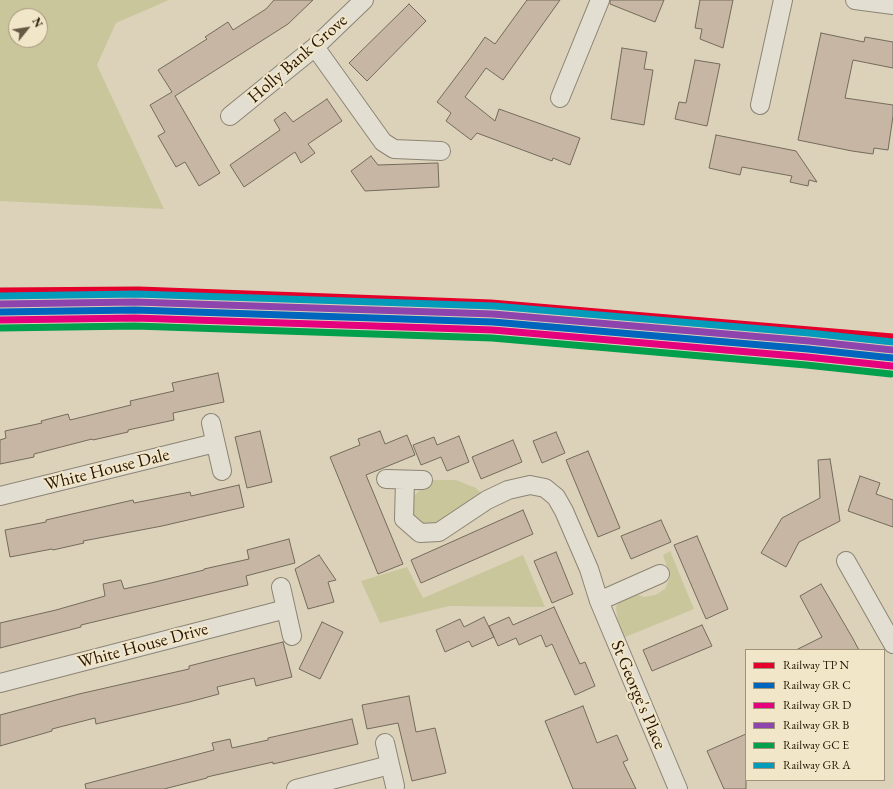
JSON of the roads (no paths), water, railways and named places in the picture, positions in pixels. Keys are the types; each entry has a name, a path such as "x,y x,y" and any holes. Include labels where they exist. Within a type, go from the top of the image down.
{"street":[{"name":"Holly Bank Grove","path":"230,116 315,47 364,0"},
{"path":"560,98 600,0"},
{"path":"760,105 783,0"},
{"path":"856,0 893,5"},
{"path":"315,47 383,142 394,149 440,151"},
{"path":"211,423 222,471"},
{"name":"White House Dale","path":"0,496 215,443"},
{"path":"386,479 423,480"},
{"name":"St George's Place","path":"405,480 404,519 420,533 439,532 487,500 508,490 530,485 545,488 556,497 564,511 589,569 599,601 678,789"},
{"path":"846,561 893,644"},
{"path":"599,601 660,574"},
{"path":"281,587 292,636"},
{"name":"White House Drive","path":"0,683 286,609"},
{"path":"385,743 395,786"},
{"path":"296,789 390,765"}]}
